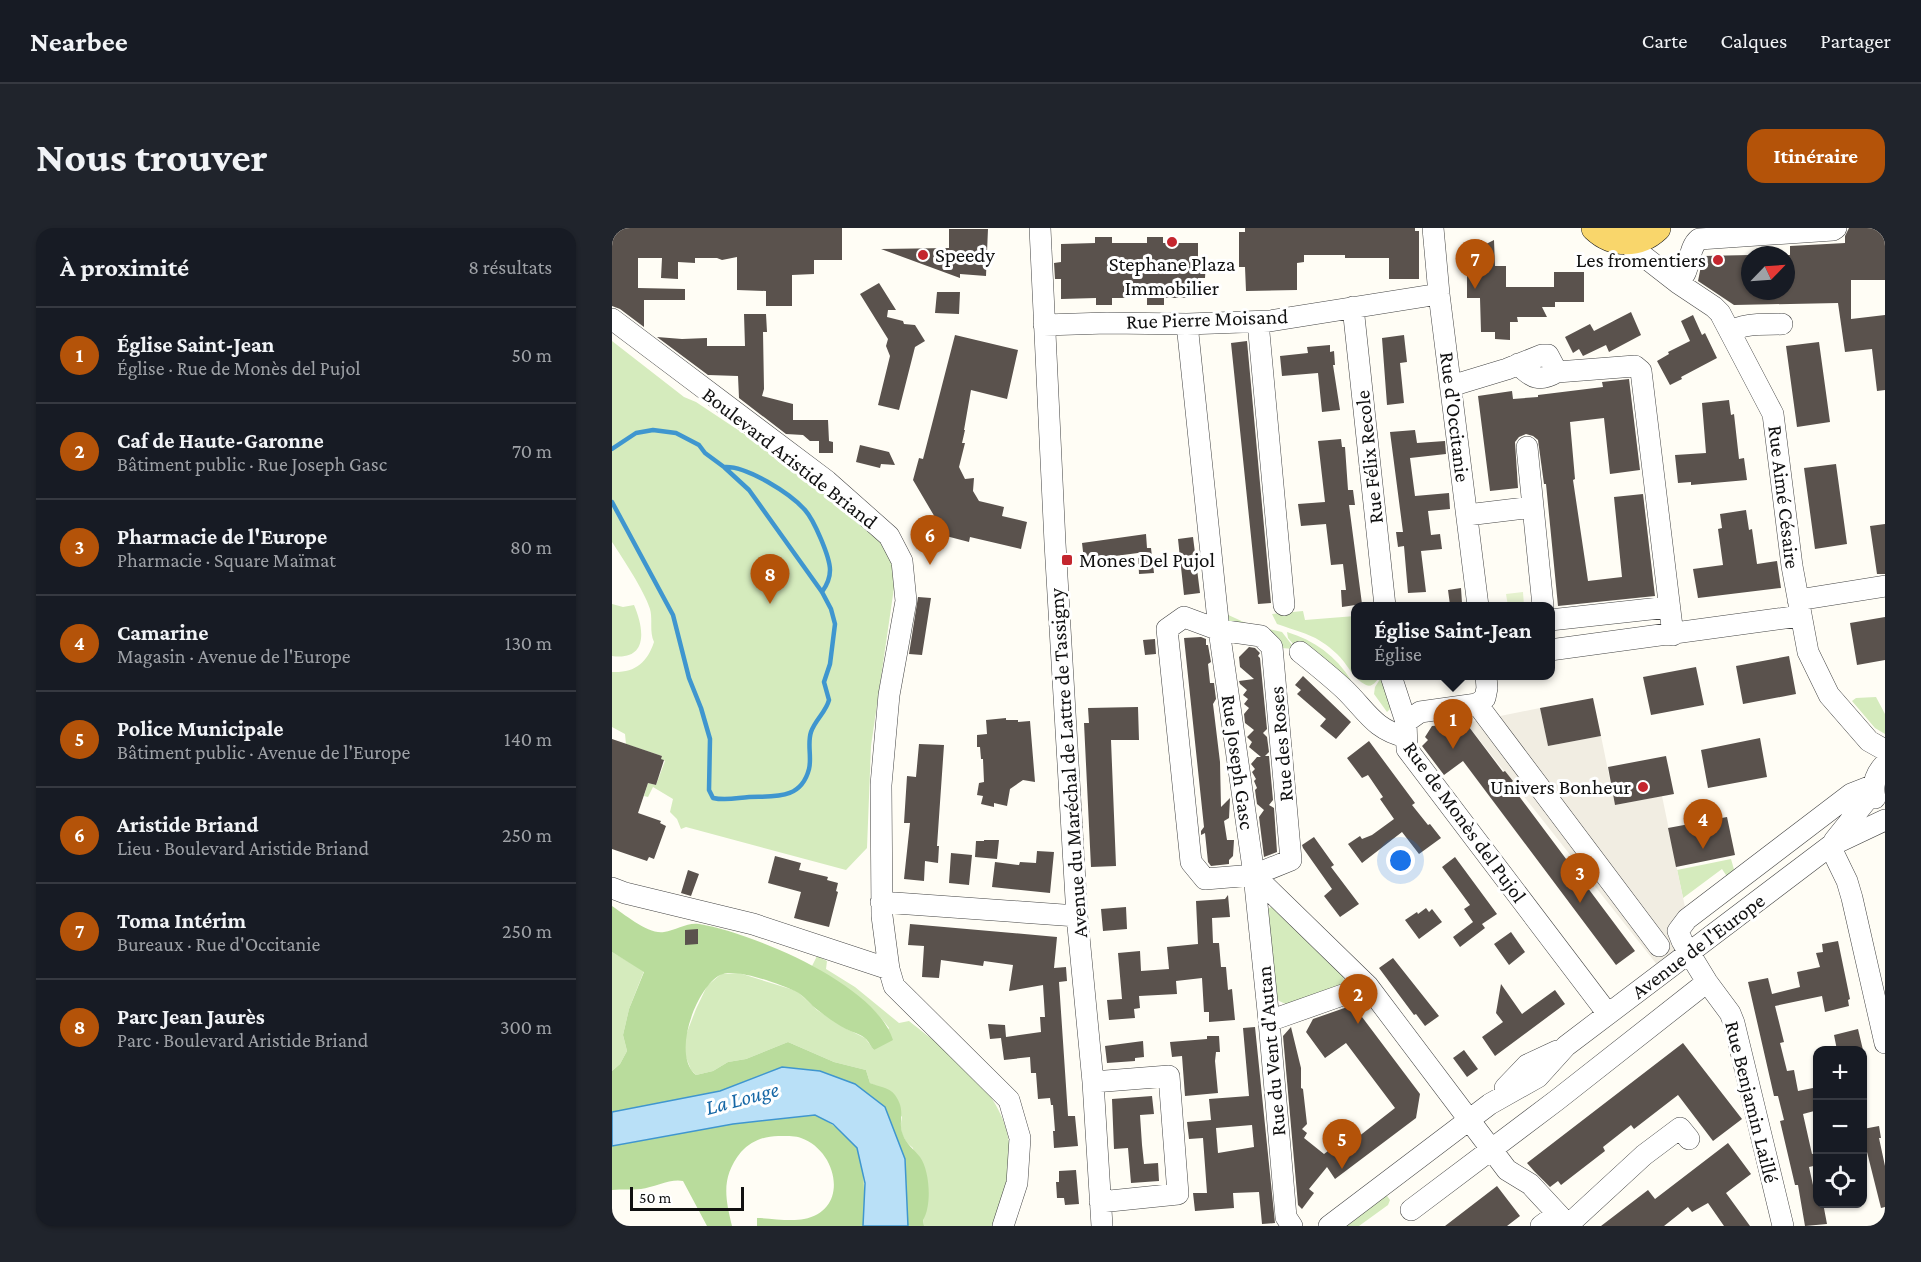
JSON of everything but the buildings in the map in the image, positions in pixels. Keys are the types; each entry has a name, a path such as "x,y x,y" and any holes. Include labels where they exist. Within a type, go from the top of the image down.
{"main road":[{"path":"1595,228 1606,236 1624,241 1643,238 1658,228"}],"street":[{"name":"Avenue du Maréchal de Lattre de Tassigny","path":"1040,228 1077,916 1093,1082 1102,1226"},
{"name":"Rue d'Occitanie","path":"1433,228 1439,294 1478,602"},
{"path":"1658,228 1660,255 1671,277 1686,273 1693,246 1699,239 1836,228"},
{"name":"Rue Aimé Césaire","path":"1624,241 1720,313 1773,414 1799,608 1808,652 1829,695 1877,746 1876,801 1885,812"},
{"name":"Rue Pierre Moisand","path":"1044,326 1135,322 1186,324 1258,322 1439,294"},
{"name":"Rue Félix Recole","path":"1353,307 1385,602"},
{"name":"Boulevard Aristide Briand","path":"612,319 827,481 889,536 902,561 906,601 889,695 881,785 881,902 890,969 894,986 1009,1100 1020,1138 1017,1183 1004,1226"},
{"path":"1258,322 1284,605"},
{"name":"Rue Joseph Gasc","path":"1186,324 1219,630 1254,875"},
{"path":"1730,332 1736,327 1748,325 1782,324"},
{"path":"1451,386 1518,364 1536,378 1545,379 1557,372 1635,366 1641,371 1673,634"},
{"path":"1527,447 1543,602"},
{"path":"1467,515 1533,507"},
{"path":"1555,649 1673,634 1799,608 1885,586"},
{"path":"1555,620 1669,607"},
{"path":"1219,630 1184,617 1167,629 1191,862 1205,879 1254,875 1368,986 1507,1170 1530,1184 1559,1223 1680,1128 1689,1139"},
{"name":"Rue des Roses","path":"1219,630 1261,636 1272,647 1291,860 1254,875"},
{"name":"Rue de Monès del Pujol","path":"1300,652 1344,689 1380,728 1390,734 1406,730 1407,749 1608,1014"},
{"path":"1392,680 1406,730"},
{"path":"1406,730 1420,712 1477,704 1485,698 1486,680"},
{"path":"1477,704 1659,946"},
{"name":"Avenue de l'Europe","path":"1830,846 1877,778"},
{"name":"Rue Benjamin Laillé","path":"1784,1226 1734,1023 1730,1013 1689,953 1678,931 1688,919 1851,794 1877,778"},
{"name":"Avenue de l'Europe","path":"1330,1225 1490,1104 1538,1077 1566,1047 1830,846 1885,820"},
{"path":"1830,846 1847,881 1852,898 1885,1043"},
{"name":"Rue du Vent d'Autan","path":"1254,875 1286,1217 1292,1226"},
{"path":"612,888 753,924 890,969"},
{"path":"881,902 1077,916"},
{"path":"1411,1210 1557,1100 1707,982"},
{"path":"1269,1021 1368,986"},
{"path":"1093,1082 1169,1076 1178,1194 1100,1202"}],"green space":[{"path":"612,341 684,397 696,402 819,484 890,549 895,581 871,746 867,848 846,870 686,827 681,829 677,819 670,812 673,799 653,787 648,797 644,796 648,783 656,785 665,761 661,759 662,756 626,744 625,734 612,727 612,672 627,671 639,665 648,656 654,642 651,613 647,601 612,542"},
{"path":"1523,592 1524,602 1507,602 1506,594"},
{"path":"612,604 623,607 634,605 640,623 641,641 638,648 624,656 612,656"},
{"path":"1303,611 1305,620 1351,616 1351,671 1329,647 1308,635 1277,624 1272,614"},
{"path":"1224,613 1248,624 1282,632 1295,649 1281,648 1229,624"},
{"path":"1287,632 1324,650 1351,680 1345,686 1294,645 1288,638"},
{"path":"1359,680 1377,680 1368,686"},
{"path":"1379,680 1383,680 1391,708 1387,712 1374,694"},
{"path":"1876,697 1885,714 1885,734 1875,728 1852,701 1856,698"},
{"path":"1731,859 1735,873 1728,878 1722,869 1683,898 1677,870"},
{"path":"612,906 637,923 658,932 699,924 722,929 780,950 838,981 863,1000 882,1019 893,1040 874,1050 864,1037 835,1023 795,991 746,975 727,973 711,982 695,1007 686,1038 686,1053 689,1065 696,1075 713,1071 728,1062 746,1059 788,1042 834,1062 866,1070 870,1083 893,1092 899,1101 901,1130 906,1141 920,1157 926,1171 929,1198 923,1220 924,1226 908,1226 905,1159 782,1067 720,1091 612,1112 612,1071 620,1064 627,1051 623,1035 629,1009 644,972 612,952"},
{"path":"1276,907 1342,971 1344,980 1342,986 1290,1006 1277,1000 1266,910"},
{"path":"612,952 644,971 629,1009 623,1035 627,1051 620,1064 612,1071"},
{"path":"817,956 827,961 826,969 855,987 899,1023 909,1021 947,1051 981,1084 995,1103 1010,1146 1008,1179 995,1226 924,1226 913,1148 902,1134 902,1117 878,1087 870,1083 866,1070 834,1062 788,1042 746,1059 728,1062 713,1071 696,1075 691,1070 684,1052 684,1040 707,986 721,974 739,973 797,991 817,1010 865,1038 874,1050 889,1028 863,1001 812,966"},
{"path":"815,1115 832,1124 856,1146 862,1162 864,1184 863,1226 757,1226 757,1218 799,1220 819,1213 828,1204 833,1193 834,1180 824,1155 814,1145 794,1136 765,1137 750,1144 741,1152 730,1170 726,1188 732,1226 707,1226 683,1181 668,1182 641,1189 612,1190 612,1146 733,1124"},
{"path":"1385,1193 1390,1200 1388,1205 1359,1226 1341,1226"}],"shaded area":[{"path":"1540,708 1548,746 1601,736 1615,805 1662,796 1692,941 1658,966 1466,723"}],"water":[{"name":"La Louge","path":"782,1067 820,1071 855,1084 885,1107 905,1159 908,1226 863,1226 865,1183 857,1148 833,1124 815,1115 733,1124 612,1146 612,1112 720,1091"}],"waterway":[{"path":"612,449 636,433 653,430 676,433 699,445 705,453 749,490 822,592 831,609 835,624 830,664 824,682 829,700 811,732 809,769 800,786 793,791 777,796 713,798 709,790 710,739 689,678 673,615 612,502"},
{"path":"724,467 744,471 768,482 790,496 805,510 821,539 829,564 829,579 822,592"}],"place":[{"name":"Stephane Plaza Immobilier","path":"1172,242"},
{"name":"Speedy","path":"923,255"},
{"name":"Les fromentiers","path":"1718,260"},
{"name":"Toma Intérim","path":"1475,289"},
{"name":"Mones Del Pujol","path":"1067,560"},
{"name":"Aristide Briand","path":"930,565"},
{"name":"Parc Jean Jaurès","path":"770,604"},
{"name":"Église Saint-Jean","path":"1453,749"},
{"name":"Univers Bonheur","path":"1643,787"},
{"name":"Camarine","path":"1703,849"},
{"name":"Pharmacie de l'Europe","path":"1580,903"},
{"name":"Caf de Haute-Garonne","path":"1358,1024"},
{"name":"Police Municipale","path":"1342,1169"}]}
